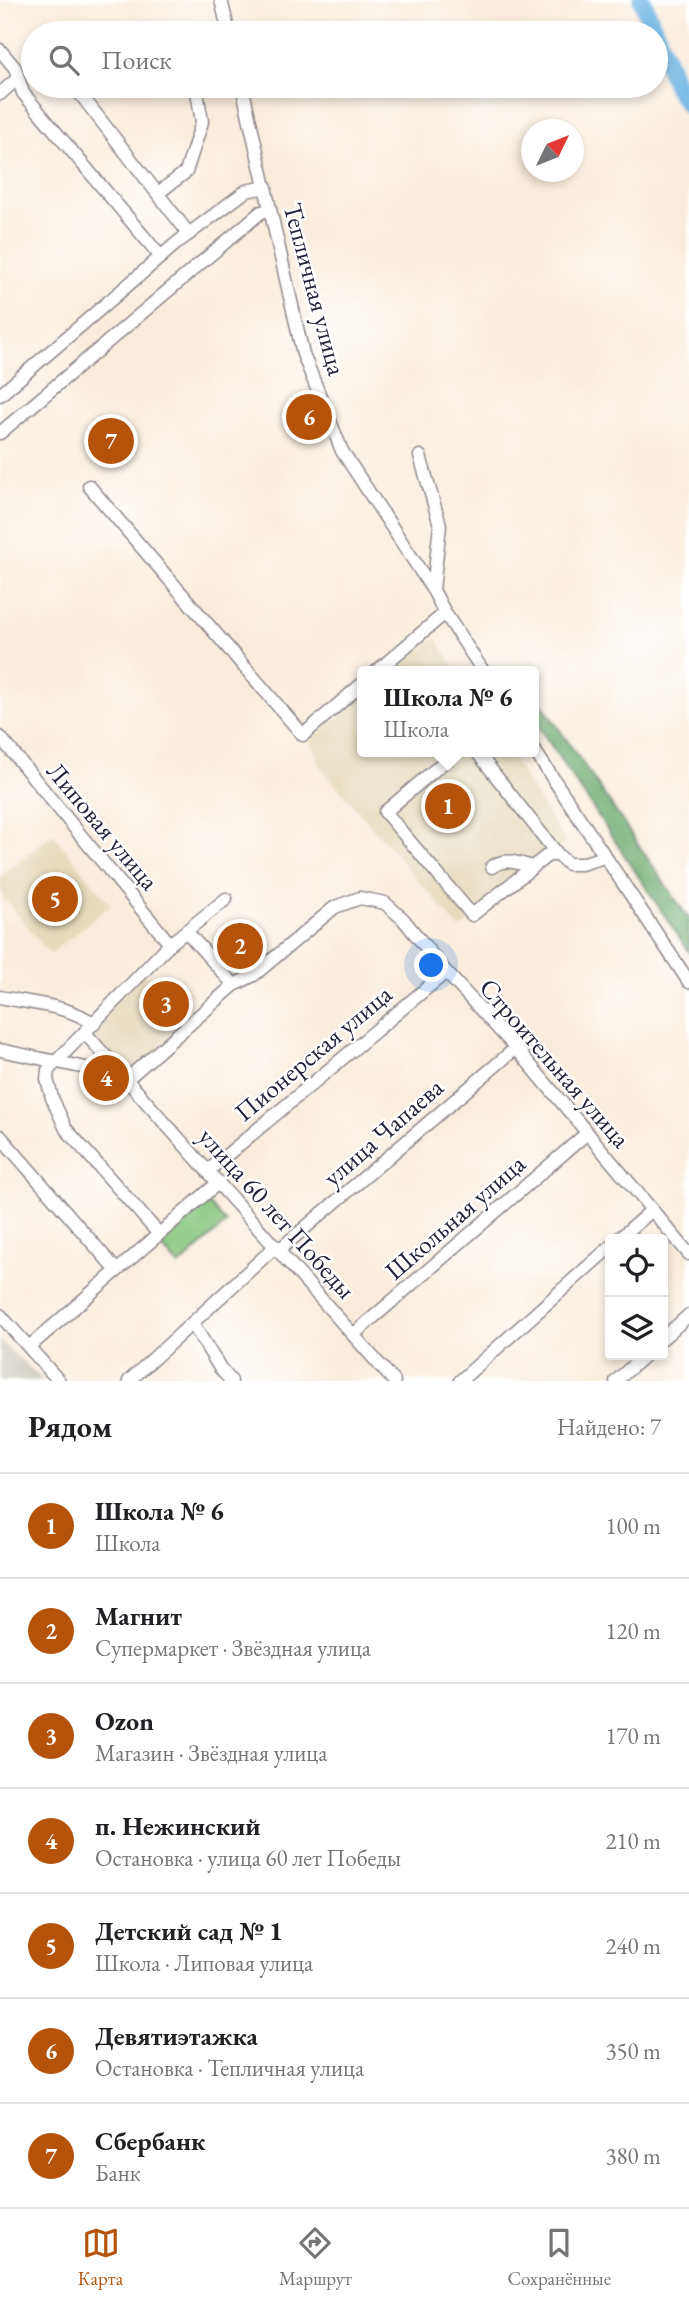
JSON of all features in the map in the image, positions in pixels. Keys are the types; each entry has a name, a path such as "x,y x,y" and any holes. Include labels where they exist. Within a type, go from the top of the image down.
{"street":[{"path":"221,0 226,21"},
{"path":"0,50 15,68 21,87"},
{"path":"0,94 18,78"},
{"path":"27,98 161,257"},
{"path":"83,98 189,234"},
{"path":"158,193 186,172 202,122 198,98"},
{"name":"Тепличная улица","path":"245,98 303,354 342,451 480,666"},
{"path":"0,395 189,234 246,191 265,187"},
{"path":"0,433 261,212 270,210"},
{"path":"421,456 440,525 433,590"},
{"path":"89,486 303,735 357,688"},
{"path":"383,666 445,613"},
{"name":"Липовая улица","path":"0,737 170,944"},
{"path":"450,757 384,812 472,915 548,855 558,855"},
{"path":"481,757 568,864 582,864 604,857"},
{"path":"539,757 689,982"},
{"path":"492,867 500,861 510,860 533,867"},
{"name":"Строительная улица","path":"234,985 254,975 335,907 360,898 385,903 516,1048 689,1254"},
{"path":"159,1234 66,1129 52,1098 47,1079 48,1070 170,944 226,899"},
{"path":"0,1049 126,1078 234,985 187,931"},
{"name":"Пионерская улица","path":"209,1170 446,972"},
{"path":"0,998 84,1016 90,1028"},
{"name":"улица 60 лет Победы","path":"90,1028 126,1078 394,1381"},
{"name":"улица Чапаева","path":"129,1381 278,1248 516,1048"},
{"name":"Школьная улица","path":"354,1334 586,1134"},
{"path":"3,1145 117,1271"},
{"path":"29,1347 219,1182"},
{"path":"625,1234 652,1210"},
{"path":"460,1381 605,1251"},
{"path":"0,1315 60,1381"},
{"path":"668,1334 689,1315"},
{"path":"192,1323 220,1368 232,1381"},
{"path":"616,1381 639,1360"}],"shaded area":[{"path":"436,638 454,666 401,666"},
{"path":"357,702 357,757 511,757 566,843 460,929 322,769 311,740"},
{"path":"53,834 111,905 50,954 0,893 0,877"},
{"path":"143,973 185,1019 140,1072 125,1076 85,1033"},
{"path":"0,1341 44,1381 0,1381"}],"green space":[{"path":"539,699 689,919 689,952 539,727"},
{"path":"206,1201 226,1223 179,1266 159,1244"}],"waterway":[{"path":"642,0 650,21"},
{"path":"668,65 677,88 689,105"}],"place":[{"name":"Девятиэтажка","path":"309,417"},
{"name":"Сбербанк","path":"111,441"},
{"name":"Школа № 6","path":"448,806"},
{"name":"Детский сад № 1","path":"55,899"},
{"name":"Магнит","path":"240,946"},
{"name":"Ozon","path":"166,1004"},
{"name":"п. Нежинский","path":"106,1078"}]}
